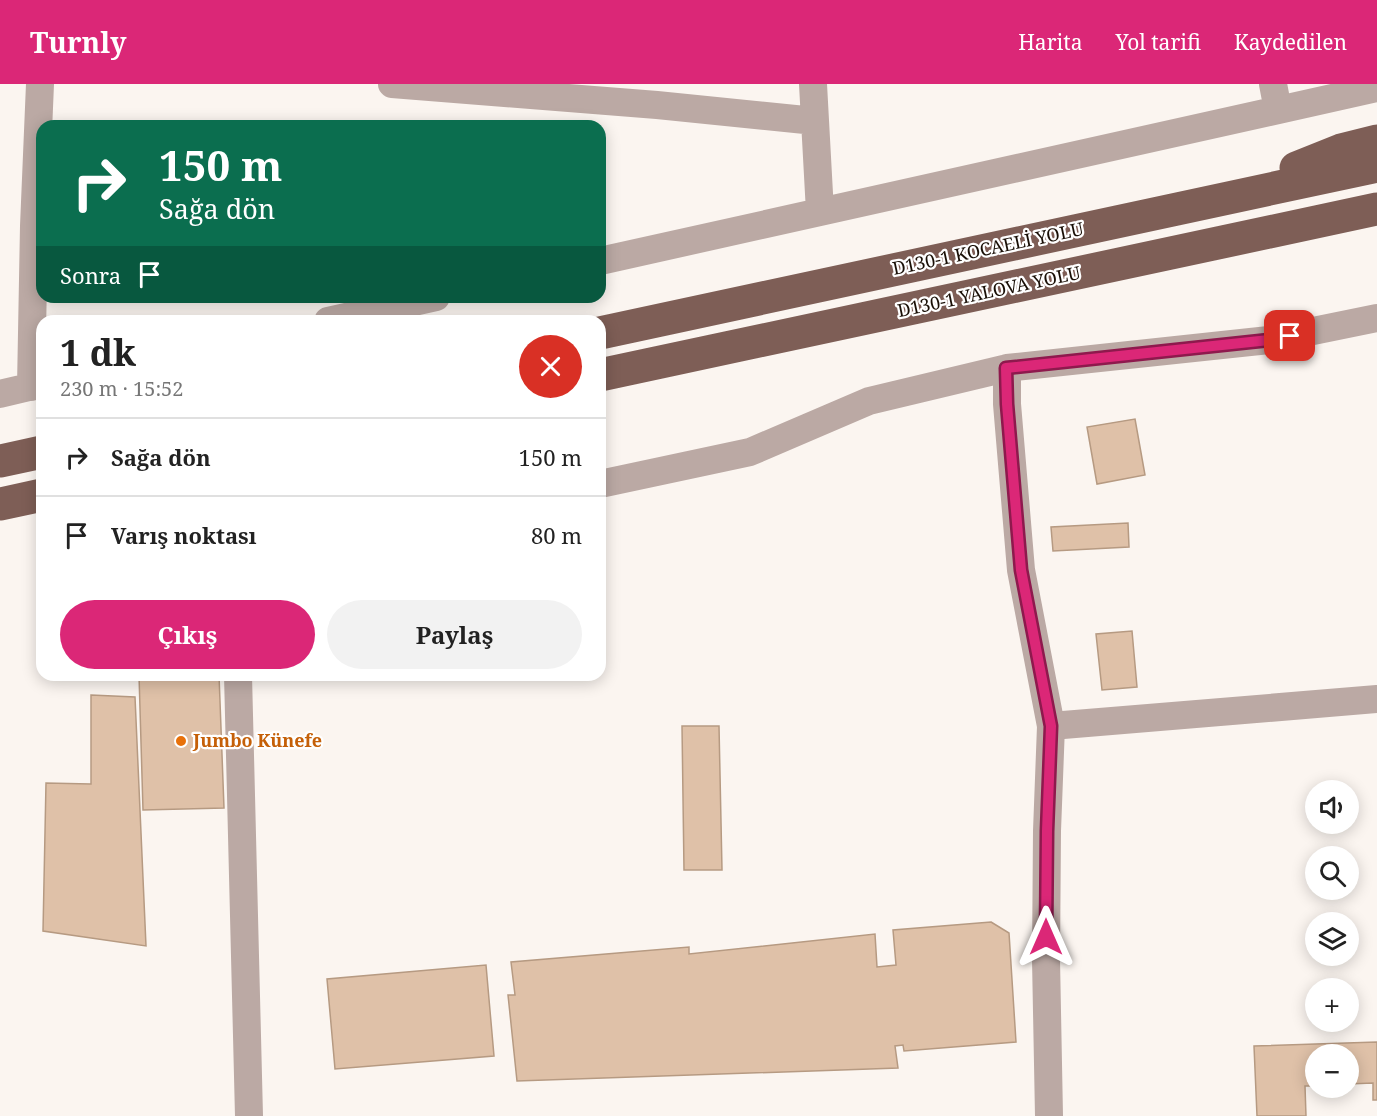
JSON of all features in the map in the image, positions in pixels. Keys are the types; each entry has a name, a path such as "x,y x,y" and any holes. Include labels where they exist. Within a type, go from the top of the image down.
{"highway":[{"path":"1219,200 1341,150 1377,141"},
{"name":"D130-1 KOCAELİ YOLU","path":"606,332 1377,166"},
{"name":"D130-1 YALOVA YOLU","path":"606,374 1377,209"},
{"path":"1235,239 1377,226"},
{"path":"0,461 36,453"},
{"path":"0,504 36,496"}],"street":[{"path":"38,120 40,84"},
{"path":"392,84 656,95 814,121"},
{"path":"813,84 820,212"},
{"path":"606,260 820,212 1276,97 1377,88"},
{"path":"0,394 36,385 33,226 36,165"},
{"path":"355,315 409,303"},
{"path":"606,483 750,452 869,401 1006,368 1269,340 1377,318"},
{"path":"1006,368 1021,570 1051,726 1046,959 1049,1116"},
{"path":"238,681 249,1116"},
{"path":"1051,726 1377,699"}],"building":[{"path":"1135,419 1145,475 1097,484 1087,427"},
{"path":"1128,523 1129,547 1053,551 1051,527"},
{"path":"1132,631 1137,687 1102,690 1096,634"},
{"name":"Jumbo Künefe","path":"139,681 219,681 224,808 143,810"},
{"path":"91,695 135,697 146,946 43,931 46,783 91,784"},
{"path":"682,726 719,726 722,870 684,870"},
{"path":"991,922 1009,933 1016,1042 904,1051 903,1045 895,1046 898,1068 517,1081 508,995 515,995 511,962 689,947 689,954 875,934 877,967 896,965 893,930"},
{"path":"486,965 494,1056 335,1069 327,979"},
{"path":"1377,1042 1377,1100 1373,1100 1373,1083 1359,1084 1359,1044 1316,1044"},
{"path":"1305,1044 1306,1116 1257,1116 1254,1046"}],"place":[{"name":"Jumbo Künefe","path":"181,741"}],"route":[{"path":"1046,937 1051,726 1021,570 1006,368 1290,336"}]}
